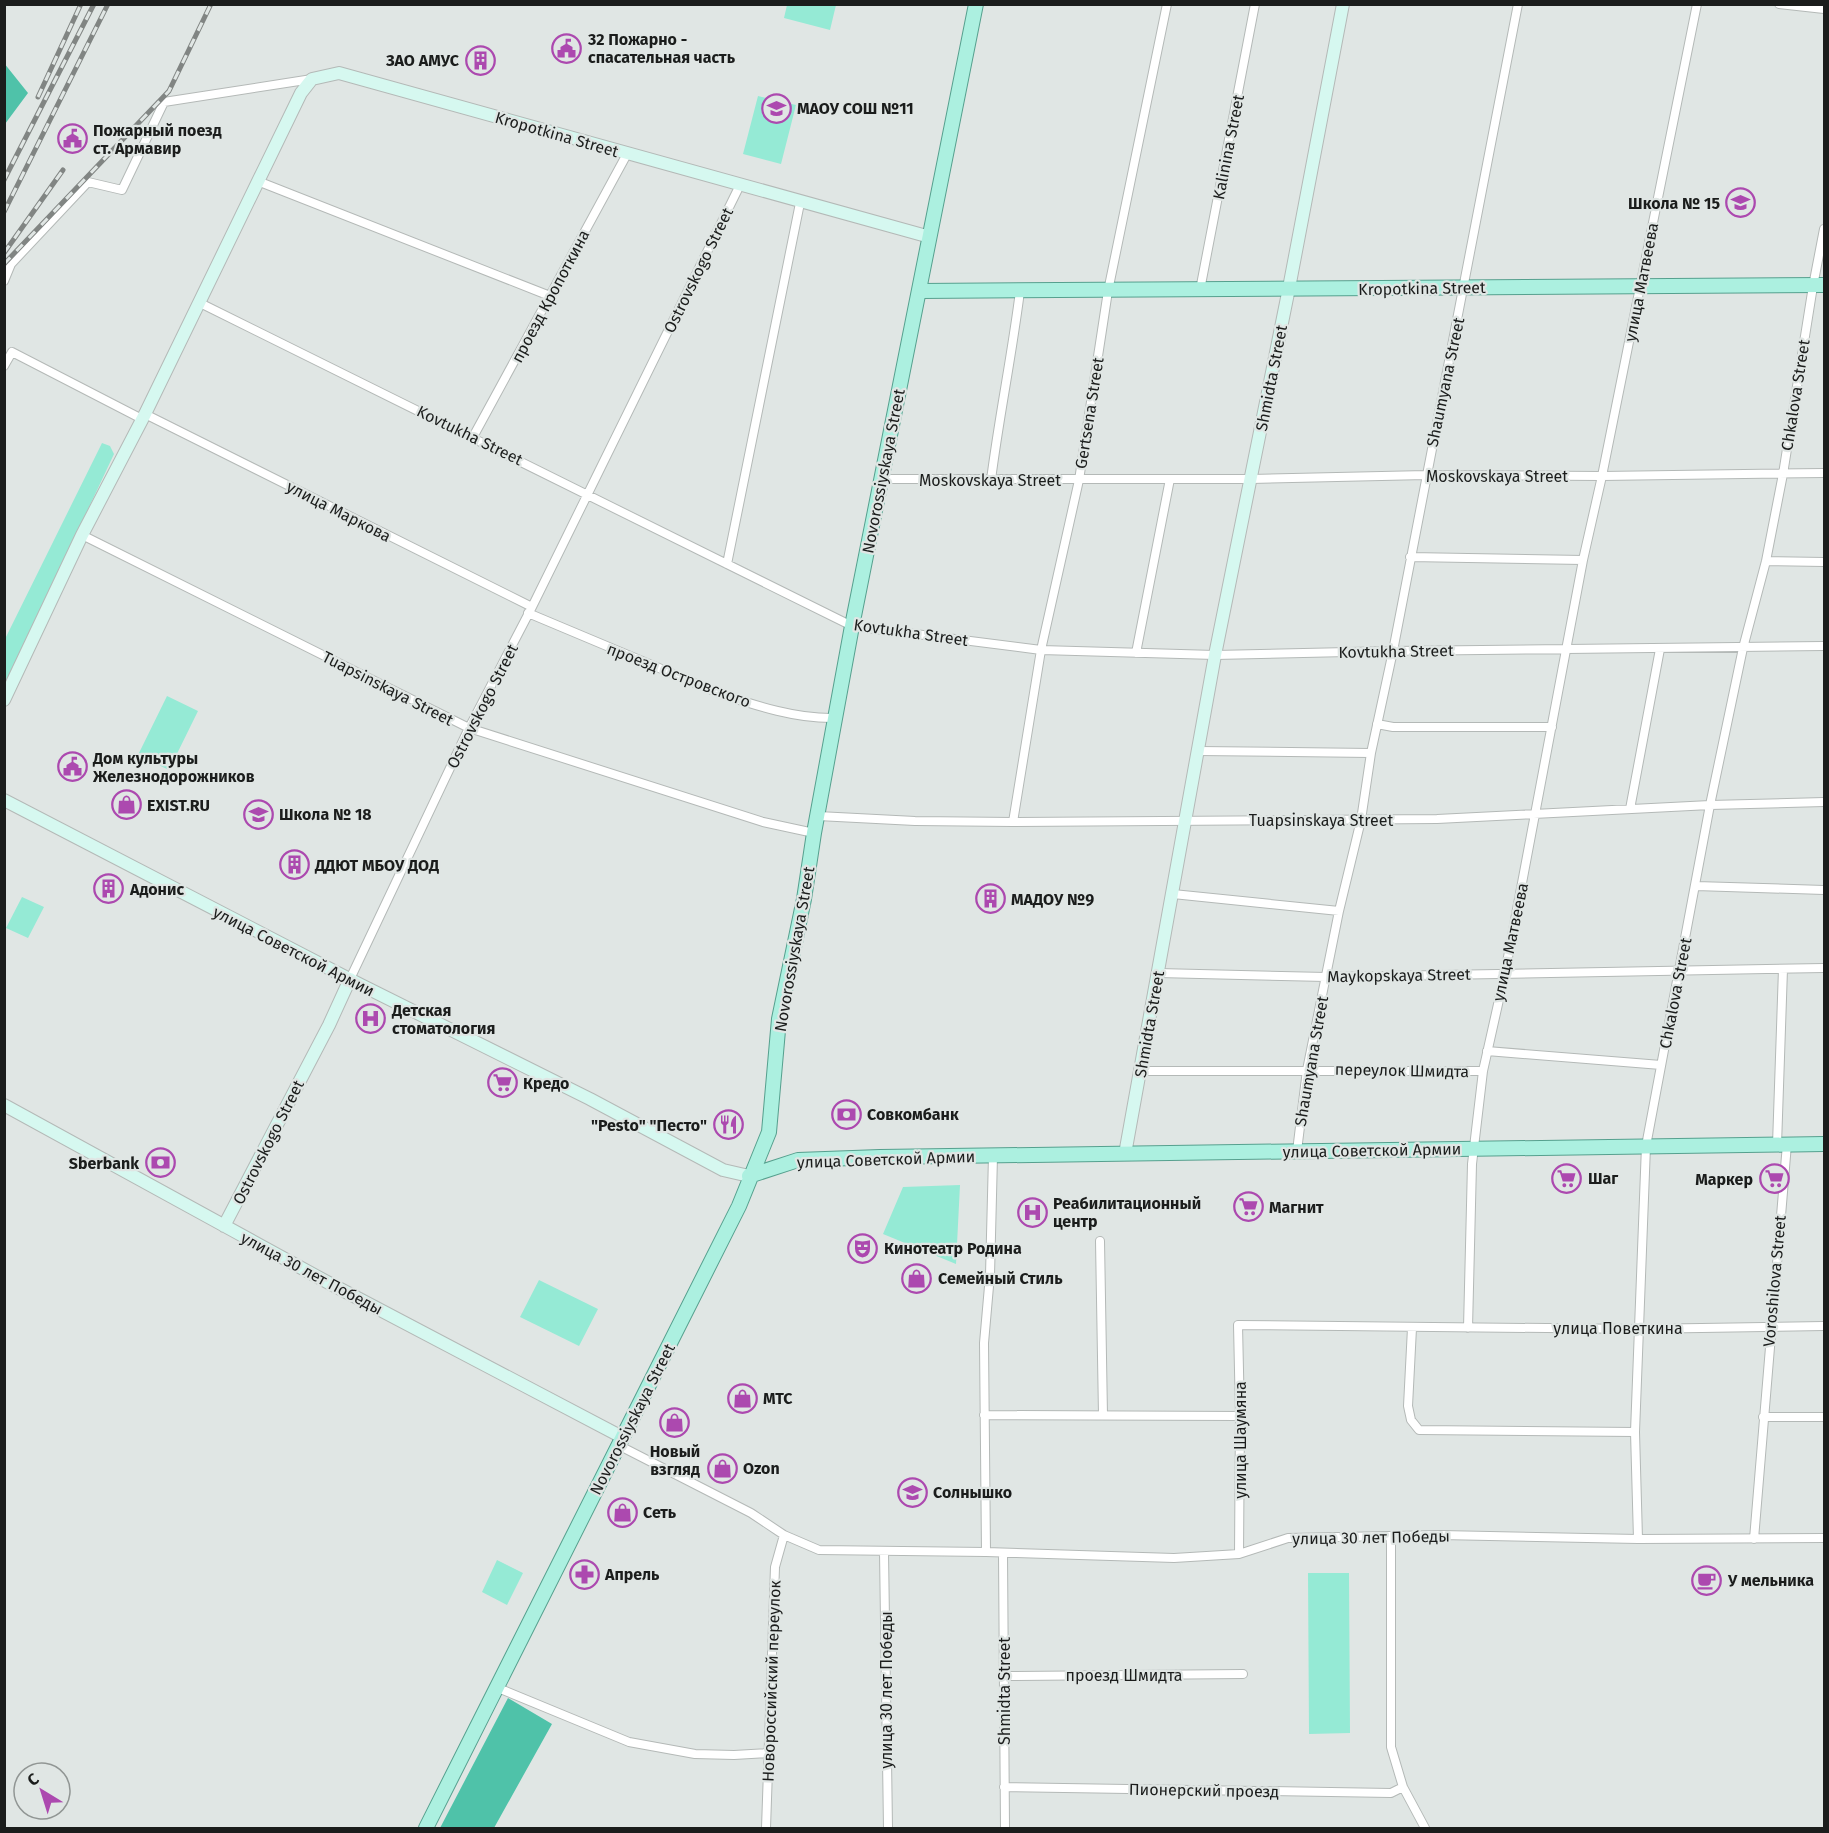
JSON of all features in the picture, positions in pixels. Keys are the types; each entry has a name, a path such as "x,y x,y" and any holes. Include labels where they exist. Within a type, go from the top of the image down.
{"main road":[{"name":"Novorossiyskaya Street","path":"426,1828 739,1206 769,1132 779,1020 804,899 852,626 976,4"},
{"name":"Shmidta Street","path":"1125,1154 1215,655 1289,288 1343,4"},
{"name":"Kropotkina Street","path":"312,79 339,73 800,203 930,237"},
{"path":"4,700 82,535 144,417 260,182 301,93 312,79"},
{"name":"Kropotkina Street","path":"920,291 1819,285"},
{"name":"улица Советской Армии","path":"4,800 723,1170 750,1176 798,1160 1824,1144"},
{"name":"Ostrovskogo Street","path":"224,1226 329,1025 350,979"},
{"name":"улица 30 лет Победы","path":"4,1105 620,1441"}],"street":[{"name":"Gertsena Street","path":"1013,822 1041,650 1079,480 1108,291 1167,4"},
{"name":"Kalinina Street","path":"1200,290 1255,4"},
{"name":"Shaumyana Street","path":"1297,1151 1307,1070 1339,911 1361,820 1371,753 1393,651 1518,4"},
{"name":"улица Матвеева","path":"1468,1328 1473,1149 1483,1071 1505,973 1583,560 1697,4"},
{"path":"1779,4 1824,9"},
{"path":"4,281 11,264 88,182 122,190 164,102 312,79"},
{"name":"проезд Кропоткина","path":"473,437 627,154"},
{"path":"260,182 550,296"},
{"name":"Ostrovskogo Street","path":"350,979 469,728 530,610 740,185"},
{"path":"727,564 800,203"},
{"name":"Chkalova Street","path":"1638,1539 1635,1432 1646,1146 1710,805 1743,648 1766,561 1783,474 1819,285 1824,229"},
{"path":"991,480 1012,357 1020,291"},
{"name":"Kovtukha Street","path":"200,303 588,493 852,626 1041,650 1215,655 1824,646"},
{"name":"улица Маркова","path":"4,366 12,352 530,610"},
{"name":"Moskovskaya Street","path":"881,479 1251,479 1426,475 1602,476 1824,473"},
{"path":"1136,653 1170,479"},
{"name":"Tuapsinskaya Street","path":"82,535 469,728 763,822 814,833"},
{"path":"1410,557 1583,560"},
{"path":"1766,561 1824,562"},
{"name":"проезд Островского","path":"530,610 722,694 754,705 821,718 835,718"},
{"path":"1630,809 1660,649"},
{"path":"1377,724 1393,727 1552,727"},
{"path":"1198,751 1371,753"},
{"name":"Tuapsinskaya Street","path":"818,816 915,821 1013,822 1437,819 1710,805 1824,802"},
{"path":"1696,886 1824,890"},
{"path":"1173,894 1339,911"},
{"name":"Maykopskaya Street","path":"1158,973 1326,977 1824,968"},
{"path":"1782,1144 1784,969"},
{"name":"переулок Шмидта","path":"1487,1052 1661,1065"},
{"name":"переулок Шмидта","path":"1141,1071 1483,1071"},
{"name":"Voroshilova Street","path":"1754,1539 1782,1144"},
{"path":"986,1552 984,1343 990,1275 993,1156"},
{"path":"1100,1241 1103,1415"},
{"name":"улица Поветкина","path":"1238,1325 1638,1329 1824,1326"},
{"name":"улица Шаумяна","path":"1238,1325 1239,1554"},
{"path":"1412,1328 1408,1406 1411,1420 1419,1430 1635,1432"},
{"path":"984,1415 1240,1416"},
{"path":"1763,1417 1824,1417"},
{"name":"улица 30 лет Победы","path":"620,1441 751,1513 784,1535 819,1550 1174,1558 1239,1554 1288,1538 1391,1536 1638,1539 1824,1538"},
{"name":"Новороссийский переулок","path":"766,1828 775,1567 784,1535"},
{"path":"1391,1536 1391,1747 1402,1787 1425,1828"},
{"name":"улица 30 лет Победы","path":"884,1552 888,1828"},
{"name":"Shmidta Street","path":"1003,1554 1005,1828"},
{"name":"проезд Шмидта","path":"1005,1676 1243,1674"},
{"path":"498,1688 629,1742 695,1754 767,1753"},
{"name":"Пионерский проезд","path":"1004,1787 1391,1792 1402,1787"}],"green space":[{"path":"787,5 836,5 830,30 784,18"},
{"path":"4,63 28,93 5,124 4,124"},
{"path":"758,96 796,105 781,164 743,154"},
{"path":"102,443 110,446 114,454 5,686 5,639"},
{"path":"167,696 198,711 169,770 138,755"},
{"path":"22,897 44,907 28,938 6,928"},
{"path":"960,1185 956,1264 883,1234 903,1187"},
{"path":"539,1280 598,1309 579,1346 520,1317"},
{"path":"497,1560 523,1573 507,1605 482,1592"},
{"path":"1308,1573 1349,1573 1350,1733 1309,1734"},
{"path":"508,1698 552,1724 494,1828 440,1828"}],"railway":[{"path":"38,97 81,4"},
{"path":"4,180 94,4"},
{"path":"4,212 108,4"},
{"path":"4,264 169,91 211,4"},
{"path":"4,253 63,170"}],"place":[{"name":"32 Пожарно - спасательная часть","path":"567,48"},
{"name":"ЗАО АМУС","path":"480,60"},
{"name":"МАОУ СОШ №11","path":"776,108"},
{"name":"Пожарный поезд ст. Армавир","path":"72,139"},
{"name":"Школа № 15","path":"1741,203"},
{"name":"Дом культуры Железнодорожников","path":"72,767"},
{"name":"EXIST.RU","path":"126,805"},
{"name":"Школа № 18","path":"258,814"},
{"name":"ДДЮТ МБОУ ДОД","path":"294,865"},
{"name":"Адонис","path":"109,889"},
{"name":"МАДОУ №9","path":"990,899"},
{"name":"Детская стоматология","path":"371,1019"},
{"name":"Кредо","path":"502,1083"},
{"name":"Совкомбанк","path":"846,1114"},
{"name":"\"Pesto\" \"Песто\"","path":"728,1125"},
{"name":"Sberbank","path":"160,1163"},
{"name":"Шаг","path":"1567,1178"},
{"name":"Маркер","path":"1774,1179"},
{"name":"Магнит","path":"1248,1207"},
{"name":"Реабилитационный центр","path":"1032,1212"},
{"name":"Кинотеатр Родина","path":"863,1248"},
{"name":"Семейный Стиль","path":"917,1278"},
{"name":"МТС","path":"742,1398"},
{"name":"Новый взгляд","path":"675,1423"},
{"name":"Ozon","path":"722,1468"},
{"name":"Солнышко","path":"912,1492"},
{"name":"Сеть","path":"622,1512"},
{"name":"Апрель","path":"584,1574"},
{"name":"У мельника","path":"1707,1580"}]}
